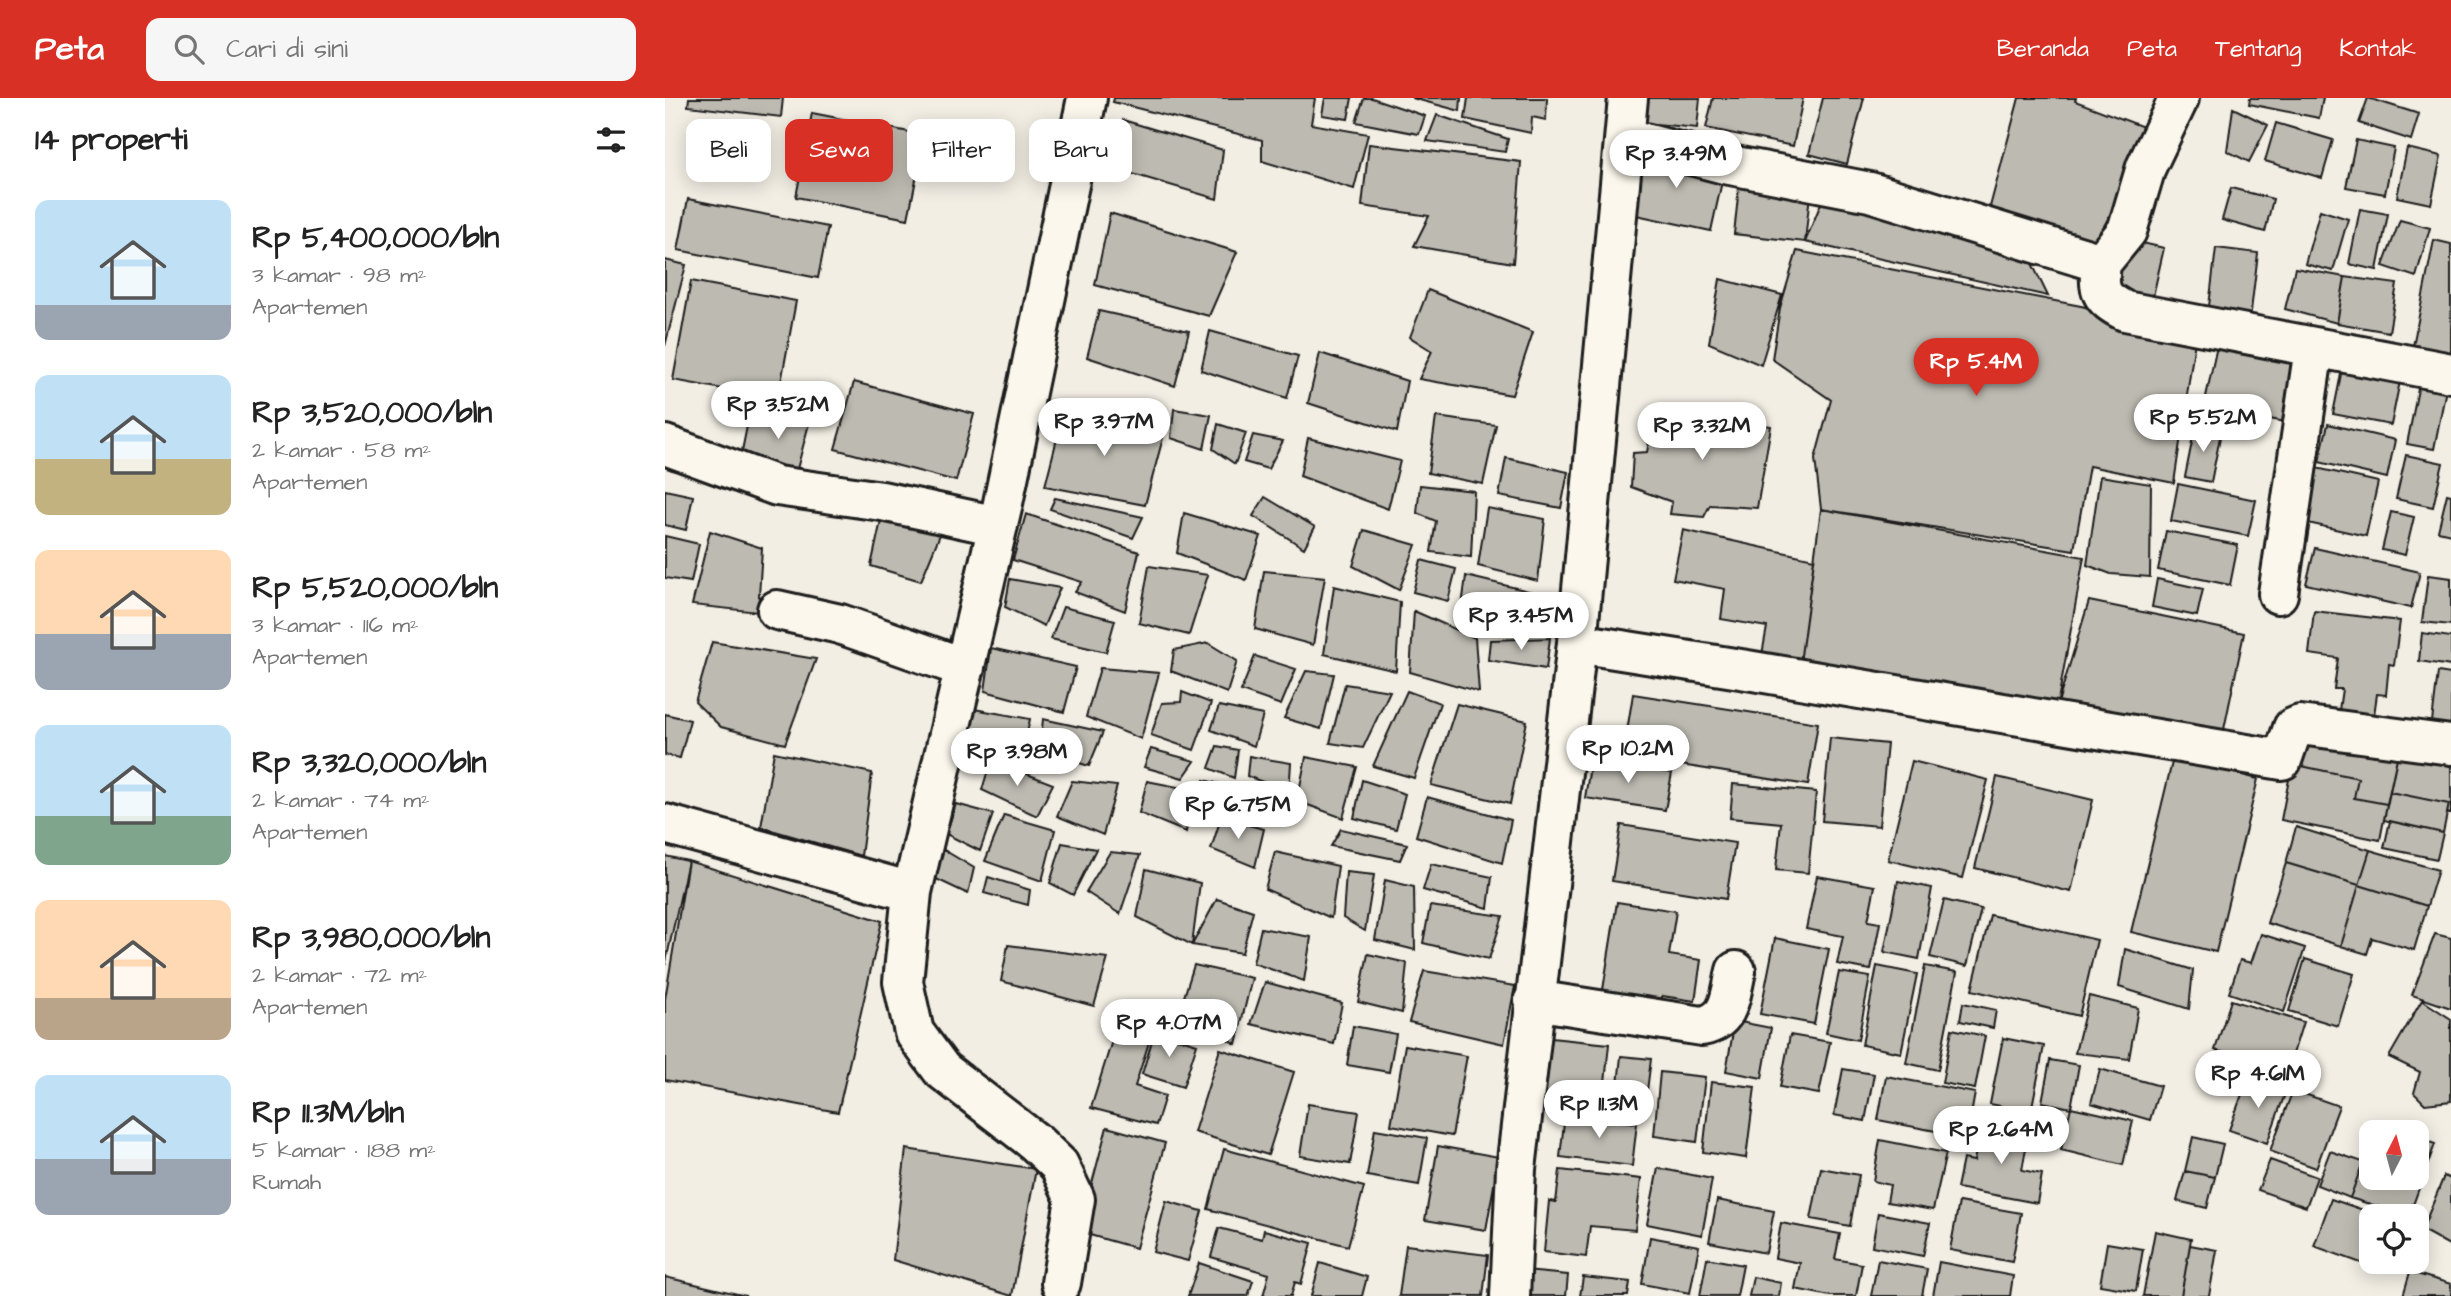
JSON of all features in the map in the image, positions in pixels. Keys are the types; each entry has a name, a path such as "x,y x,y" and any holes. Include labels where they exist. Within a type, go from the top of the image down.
{"street":[{"path":"1061,1283 1075,1199 1059,1165 943,1070 913,1032 903,982 912,892 998,526 1087,98"},
{"path":"1510,1296 1516,1168 1577,643 1628,98"},
{"path":"2179,98 2146,167 2127,231 2101,263 2100,289 2104,297 2125,311 2451,373"},
{"path":"1625,138 1725,164 1870,192 2101,263"},
{"path":"2278,594 2314,348"},
{"path":"665,445 777,486 883,501 998,526"},
{"path":"777,610 839,624 965,668"},
{"path":"1577,643 2283,760 2293,729 2300,725 2451,745"},
{"path":"665,824 912,892"},
{"path":"1534,1000 1702,1026 1714,1024 1723,1016 1736,971"}],"building":[{"path":"689,98 783,98 781,117 688,106"},
{"path":"1114,98 1315,98 1311,124 1368,134 1354,189 1262,161 1262,140 1113,102"},
{"path":"1325,98 1352,98 1348,119 1322,115"},
{"path":"1364,98 1372,98 1425,116 1419,134 1356,122"},
{"path":"1412,98 1461,98 1460,111"},
{"path":"1468,98 1547,98 1546,120 1532,117 1531,133 1465,119"},
{"path":"1647,98 1700,98 1697,128 1645,123"},
{"path":"1713,98 1803,98 1793,146 1706,128"},
{"path":"1823,98 1864,98 1847,164 1809,154"},
{"path":"2019,98 2076,98 2075,101 2154,131 2093,247 1987,218"},
{"path":"2250,98 2323,98 2319,118 2249,104"},
{"path":"2368,98 2419,114 2411,140 2359,123"},
{"path":"2233,108 2268,125 2249,162 2227,151"},
{"path":"812,113 843,119 811,119"},
{"path":"1437,115 1508,139 1505,152 1427,141"},
{"path":"1132,123 1223,150 1217,199 1132,174"},
{"path":"2276,123 2333,140 2322,178 2265,161"},
{"path":"893,129 907,131 907,182 915,182 908,219 796,197 799,182 893,182"},
{"path":"2356,140 2394,148 2385,194 2346,187"},
{"path":"1369,144 1521,162 1513,263 1414,246 1429,216 1362,206"},
{"path":"2407,148 2441,156 2431,204 2397,197"},
{"path":"1641,150 1725,168 1711,231 1627,213"},
{"path":"1739,187 1810,194 1805,242 1734,234"},
{"path":"2231,188 2273,199 2265,232 2222,220"},
{"path":"1841,198 2026,251 2048,296 1805,242 1822,201"},
{"path":"688,199 828,227 818,278 678,250"},
{"path":"2360,209 2388,214 2377,270 2349,264"},
{"path":"2320,210 2348,219 2333,271 2305,264"},
{"path":"1110,213 1237,252 1209,316 1095,285"},
{"path":"2400,220 2430,228 2416,277 2383,266"},
{"path":"2125,239 2164,248 2151,305 2110,295"},
{"path":"2434,240 2451,244 2451,354 2413,346"},
{"path":"2216,248 2258,253 2249,328 2207,323"},
{"path":"1797,251 2081,306 2196,334 2174,483 2089,466 2074,550 1821,509 1815,459 1831,400 1772,359 1780,308"},
{"path":"665,260 686,265 665,346"},
{"path":"2295,268 2345,277 2337,323 2285,309"},
{"path":"2345,277 2397,284 2389,332 2337,323"},
{"path":"1720,279 1782,295 1761,365 1709,343"},
{"path":"691,281 796,301 778,399 673,380"},
{"path":"1428,290 1533,332 1512,395 1419,379 1432,351 1410,337"},
{"path":"1099,311 1189,331 1175,386 1087,357"},
{"path":"1210,331 1298,356 1287,398 1201,370"},
{"path":"2217,346 2302,363 2290,423 2204,406"},
{"path":"1320,353 1407,381 1397,432 1308,403"},
{"path":"2342,369 2400,381 2391,425 2333,414"},
{"path":"854,382 974,414 956,481 835,449"},
{"path":"2419,384 2446,389 2434,449 2407,444"},
{"path":"1065,407 1164,434 1145,505 1045,486"},
{"path":"1656,407 1771,426 1757,508 1710,505 1704,517 1670,514 1672,502 1631,487 1633,453 1647,452"},
{"path":"1174,409 1211,415 1204,449 1171,438"},
{"path":"790,412 811,416 796,473 742,451 748,421 780,427"},
{"path":"1436,417 1496,425 1483,484 1428,473"},
{"path":"1218,424 1246,433 1235,464 1213,449"},
{"path":"2328,424 2395,440 2387,478 2319,462"},
{"path":"2195,427 2221,432 2211,482 2185,477"},
{"path":"1253,435 1283,441 1268,469 1244,462"},
{"path":"1308,438 1400,461 1388,509 1300,476"},
{"path":"2406,455 2443,463 2433,507 2396,499"},
{"path":"1506,458 1568,472 1561,508 1499,496"},
{"path":"2312,467 2378,482 2366,536 2299,521"},
{"path":"2100,476 2151,484 2150,577 2111,574 2087,565"},
{"path":"2178,484 2256,500 2248,536 2171,521"},
{"path":"1420,485 1474,491 1471,557 1431,552 1436,521 1417,513"},
{"path":"665,490 693,496 686,530 665,525"},
{"path":"2447,494 2451,495 2451,534 2438,531"},
{"path":"1265,497 1315,527 1304,548 1253,516"},
{"path":"1055,498 1143,517 1133,538 1050,509"},
{"path":"1487,508 1545,519 1538,581 1478,566"},
{"path":"1821,509 2084,557 2057,706 1800,663"},
{"path":"2391,512 2414,517 2405,555 2382,550"},
{"path":"1184,513 1261,536 1246,580 1177,553"},
{"path":"1026,514 1139,552 1125,611 1075,592 1082,582 1013,560"},
{"path":"882,516 941,532 921,581 871,566"},
{"path":"1364,530 1416,545 1399,590 1353,566"},
{"path":"1683,530 1814,559 1800,663 1761,660 1767,627 1721,619 1725,589 1673,579"},
{"path":"710,531 762,548 758,612 692,605"},
{"path":"2166,531 2238,545 2230,585 2158,570"},
{"path":"665,536 699,544 691,582 665,578"},
{"path":"2315,548 2420,572 2411,608 2306,584"},
{"path":"1421,560 1456,569 1448,601 1413,592"},
{"path":"1149,566 1208,575 1189,635 1139,623"},
{"path":"1264,571 1325,577 1313,645 1255,629"},
{"path":"2428,575 2451,578 2451,625 2422,622"},
{"path":"1466,576 1533,592 1528,632 1460,621"},
{"path":"1010,579 1060,588 1044,626 1005,607"},
{"path":"2157,579 2203,589 2197,616 2152,607"},
{"path":"1334,586 1400,602 1396,671 1324,654"},
{"path":"2089,601 2244,633 2222,739 2057,706"},
{"path":"1063,607 1115,620 1106,652 1051,639"},
{"path":"1414,611 1475,638 1479,692 1410,672"},
{"path":"2314,611 2400,621 2394,665 2389,664 2386,695 2377,694 2373,722 2338,717 2342,689 2334,689 2338,658 2309,654"},
{"path":"2422,633 2451,637 2451,666 2419,661"},
{"path":"1550,638 1546,669 1488,660 1490,640"},
{"path":"712,642 816,659 785,744 721,727 695,702"},
{"path":"1208,643 1237,661 1227,693 1171,671 1174,650"},
{"path":"991,648 1076,667 1064,712 985,691"},
{"path":"1255,656 1296,669 1281,705 1241,691"},
{"path":"1100,668 1159,673 1141,739 1086,717"},
{"path":"1306,671 1334,674 1321,729 1284,718"},
{"path":"2438,672 2451,674 2451,725 2432,722"},
{"path":"1345,684 1390,691 1363,748 1330,743"},
{"path":"1407,691 1440,703 1414,778 1373,766"},
{"path":"1182,692 1211,703 1194,750 1151,735 1162,703 1181,702"},
{"path":"1633,694 1818,723 1808,785 1623,756"},
{"path":"1457,704 1527,721 1510,804 1431,785"},
{"path":"1219,706 1263,715 1254,746 1211,730"},
{"path":"974,709 1030,719 1023,752 967,736"},
{"path":"665,714 690,720 680,758 665,755"},
{"path":"1043,719 1103,732 1089,766 1040,751"},
{"path":"2299,732 2398,753 2387,804 2354,798 2358,778 2292,764"},
{"path":"1830,738 1887,744 1879,826 1822,821"},
{"path":"1217,746 1238,750 1234,778 1209,768"},
{"path":"1151,749 1195,761 1183,778 1144,767"},
{"path":"774,752 872,773 861,856 761,827"},
{"path":"2398,753 2451,764 2451,814 2447,813 2449,804 2390,792"},
{"path":"1249,756 1291,763 1289,792 1247,776"},
{"path":"1306,757 1357,767 1343,818 1297,801"},
{"path":"2173,758 2258,779 2216,952 2131,932"},
{"path":"991,760 1053,784 1037,816 982,790"},
{"path":"1591,760 1672,773 1665,810 1585,798"},
{"path":"1912,761 1988,780 1963,878 1888,860"},
{"path":"2292,764 2358,778 2354,798 2387,804 2380,840 2281,820"},
{"path":"1997,777 2093,800 2071,892 1975,868"},
{"path":"1204,780 1277,799 1272,821 1201,800"},
{"path":"1362,780 1405,794 1396,829 1354,818"},
{"path":"1072,781 1117,786 1103,835 1057,816"},
{"path":"1147,781 1193,790 1186,832 1139,813"},
{"path":"1733,784 1816,792 1808,873 1776,870 1781,823 1730,818"},
{"path":"2390,792 2449,804 2443,833 2384,820"},
{"path":"1427,797 1511,820 1502,863 1416,836"},
{"path":"956,804 993,814 980,851 946,834"},
{"path":"1004,815 1055,830 1042,881 985,861"},
{"path":"1221,818 1264,829 1255,867 1211,849"},
{"path":"2390,821 2443,833 2437,859 2384,848"},
{"path":"1621,825 1735,843 1726,899 1612,881"},
{"path":"2296,827 2370,850 2359,885 2286,863"},
{"path":"1341,829 1407,844 1400,860 1331,846"},
{"path":"1062,843 1096,849 1073,895 1050,883"},
{"path":"944,850 974,868 968,894 932,877"},
{"path":"2370,850 2438,870 2427,906 2359,885"},
{"path":"1110,852 1140,855 1120,914 1086,892"},
{"path":"1275,852 1338,866 1331,918 1265,889"},
{"path":"665,856 688,861 665,966"},
{"path":"688,861 882,921 838,1112 665,1080 665,999"},
{"path":"2286,863 2359,885 2341,946 2267,923"},
{"path":"1431,864 1492,877 1488,908 1423,890"},
{"path":"1146,869 1200,883 1192,945 1137,917"},
{"path":"1346,872 1374,875 1365,931 1343,918"},
{"path":"1817,876 1875,886 1868,921 1880,923 1871,970 1837,964 1843,936 1806,929"},
{"path":"988,877 1030,890 1028,905 984,893"},
{"path":"1385,880 1414,887 1415,950 1375,940"},
{"path":"1898,881 1932,888 1919,959 1884,952"},
{"path":"2359,885 2427,906 2414,950 2372,938 2367,954 2341,946"},
{"path":"1217,899 1253,911 1242,953 1192,945"},
{"path":"1944,900 1981,909 1967,966 1930,957"},
{"path":"1617,902 1676,911 1669,955 1701,960 1695,1001 1662,996 1661,1005 1602,996"},
{"path":"1430,906 1503,916 1489,959 1423,943"},
{"path":"1990,915 2097,940 2079,1016 1972,990"},
{"path":"1261,928 1311,937 1304,981 1253,963"},
{"path":"2261,934 2305,948 2284,1012 2229,993 2240,960 2251,963"},
{"path":"2435,934 2451,938 2451,1008 2412,995"},
{"path":"1775,938 1829,949 1814,1024 1760,1014"},
{"path":"1008,945 1108,958 1094,1006 1001,981"},
{"path":"2125,949 2193,970 2189,1009 2119,987"},
{"path":"1368,954 1407,963 1402,1013 1358,1002"},
{"path":"2305,959 2354,974 2338,1026 2289,1011"},
{"path":"1194,965 1252,978 1236,1044 1179,1013"},
{"path":"1877,966 1917,974 1901,1053 1862,1045"},
{"path":"1925,966 1957,972 1938,1070 1906,1063"},
{"path":"1424,971 1515,986 1504,1044 1409,1022"},
{"path":"1839,972 1870,977 1858,1040 1826,1033"},
{"path":"1265,982 1342,1003 1334,1044 1251,1024"},
{"path":"2089,996 2138,1008 2129,1059 2075,1053"},
{"path":"2231,1000 2303,1022 2287,1073 2215,1050"},
{"path":"2422,1000 2451,1019 2451,1101 2425,1104 2414,1093 2420,1072 2389,1057"},
{"path":"1963,1003 1996,1010 1993,1028 1960,1021"},
{"path":"1735,1021 1771,1028 1762,1078 1726,1071"},
{"path":"1353,1026 1396,1034 1389,1072 1347,1065"},
{"path":"1952,1029 1985,1036 1975,1089 1942,1083"},
{"path":"1115,1031 1149,1042 1135,1086 1165,1096 1156,1125 1091,1108"},
{"path":"1155,1031 1197,1044 1183,1087 1142,1074"},
{"path":"1790,1035 1830,1042 1819,1094 1780,1087"},
{"path":"1551,1038 1609,1044 1602,1111 1543,1105"},
{"path":"2003,1038 2044,1046 2031,1112 1990,1104"},
{"path":"1405,1045 1467,1056 1452,1136 1391,1125"},
{"path":"1220,1049 1294,1072 1268,1155 1194,1132"},
{"path":"1621,1056 1651,1059 1645,1107 1616,1104"},
{"path":"2050,1060 2079,1065 2071,1108 2042,1102"},
{"path":"1843,1069 1874,1074 1865,1121 1834,1115"},
{"path":"2100,1069 2160,1086 2150,1120 2091,1103"},
{"path":"1660,1072 1705,1077 1697,1142 1654,1136"},
{"path":"1886,1076 1975,1093 1967,1137 1878,1120"},
{"path":"2248,1078 2286,1091 2267,1143 2229,1130"},
{"path":"1711,1082 1755,1087 1746,1158 1703,1152"},
{"path":"2293,1090 2339,1106 2316,1168 2270,1151"},
{"path":"1308,1104 1359,1112 1350,1164 1300,1156"},
{"path":"2071,1107 2133,1121 2123,1165 2061,1150"},
{"path":"1565,1114 1637,1123 1632,1166 1560,1157"},
{"path":"1981,1124 2029,1132 2022,1170 2042,1174 2037,1203 1957,1188 1963,1159 1974,1161"},
{"path":"1107,1127 1165,1143 1136,1248 1079,1232"},
{"path":"1375,1129 1427,1138 1419,1185 1367,1176"},
{"path":"2193,1137 2223,1144 2215,1177 2185,1171"},
{"path":"1880,1140 1946,1153 1933,1210 1887,1202 1890,1185 1873,1181"},
{"path":"2429,1142 2435,1144 2429,1161"},
{"path":"1438,1146 1499,1157 1486,1230 1425,1220"},
{"path":"906,1149 1036,1169 1012,1296 893,1260"},
{"path":"1224,1149 1364,1187 1348,1246 1208,1209"},
{"path":"2330,1151 2359,1161 2359,1173 2350,1198 2317,1185"},
{"path":"2270,1160 2317,1177 2306,1207 2258,1190"},
{"path":"1658,1168 1712,1179 1702,1235 1647,1224"},
{"path":"1821,1168 1859,1175 1850,1226 1811,1219"},
{"path":"1560,1170 1641,1179 1635,1230 1590,1226 1586,1257 1544,1252 1549,1201 1556,1202"},
{"path":"2185,1171 2215,1177 2207,1208 2177,1201"},
{"path":"2359,1173 2359,1190 2418,1190 2413,1204 2370,1204 2350,1198"},
{"path":"2444,1176 2451,1179 2451,1246 2429,1234 2429,1213"},
{"path":"2331,1199 2359,1209 2359,1262 2314,1246"},
{"path":"1717,1200 1774,1211 1766,1253 1709,1242"},
{"path":"1166,1201 1202,1211 1188,1261 1153,1252"},
{"path":"1959,1202 2021,1213 2012,1262 1950,1250"},
{"path":"1878,1213 1930,1223 1923,1256 1872,1246"},
{"path":"1781,1223 1840,1234 1835,1259 1862,1264 1856,1296 1830,1296 1795,1289 1800,1263 1775,1258"},
{"path":"1219,1228 1262,1239 1264,1230 1312,1243 1301,1284 1295,1282 1291,1296 1263,1296 1269,1274 1211,1257"},
{"path":"2155,1231 2191,1239 2181,1296 2143,1296"},
{"path":"1650,1237 1699,1246 1690,1293 1642,1284"},
{"path":"2107,1243 2143,1249 2136,1291 2100,1285"},
{"path":"1406,1245 1488,1255 1483,1296 1399,1296"},
{"path":"2190,1245 2217,1250 2209,1296 2181,1296"},
{"path":"1707,1258 1743,1265 1737,1296 1700,1296"},
{"path":"1878,1260 1927,1269 1922,1296 1871,1296"},
{"path":"1939,1262 2013,1276 2010,1296 1933,1296"},
{"path":"1199,1263 1253,1281 1248,1296 1188,1296"},
{"path":"1320,1263 1367,1277 1362,1296 1311,1296"},
{"path":"1525,1271 1568,1275 1566,1296 1522,1296"},
{"path":"2409,1274 2451,1284 2451,1296 2403,1296"},
{"path":"665,1277 746,1296 665,1296"},
{"path":"1583,1277 1630,1282 1628,1296 1580,1296"},
{"path":"1753,1277 1781,1283 1779,1296 1749,1296"}]}
